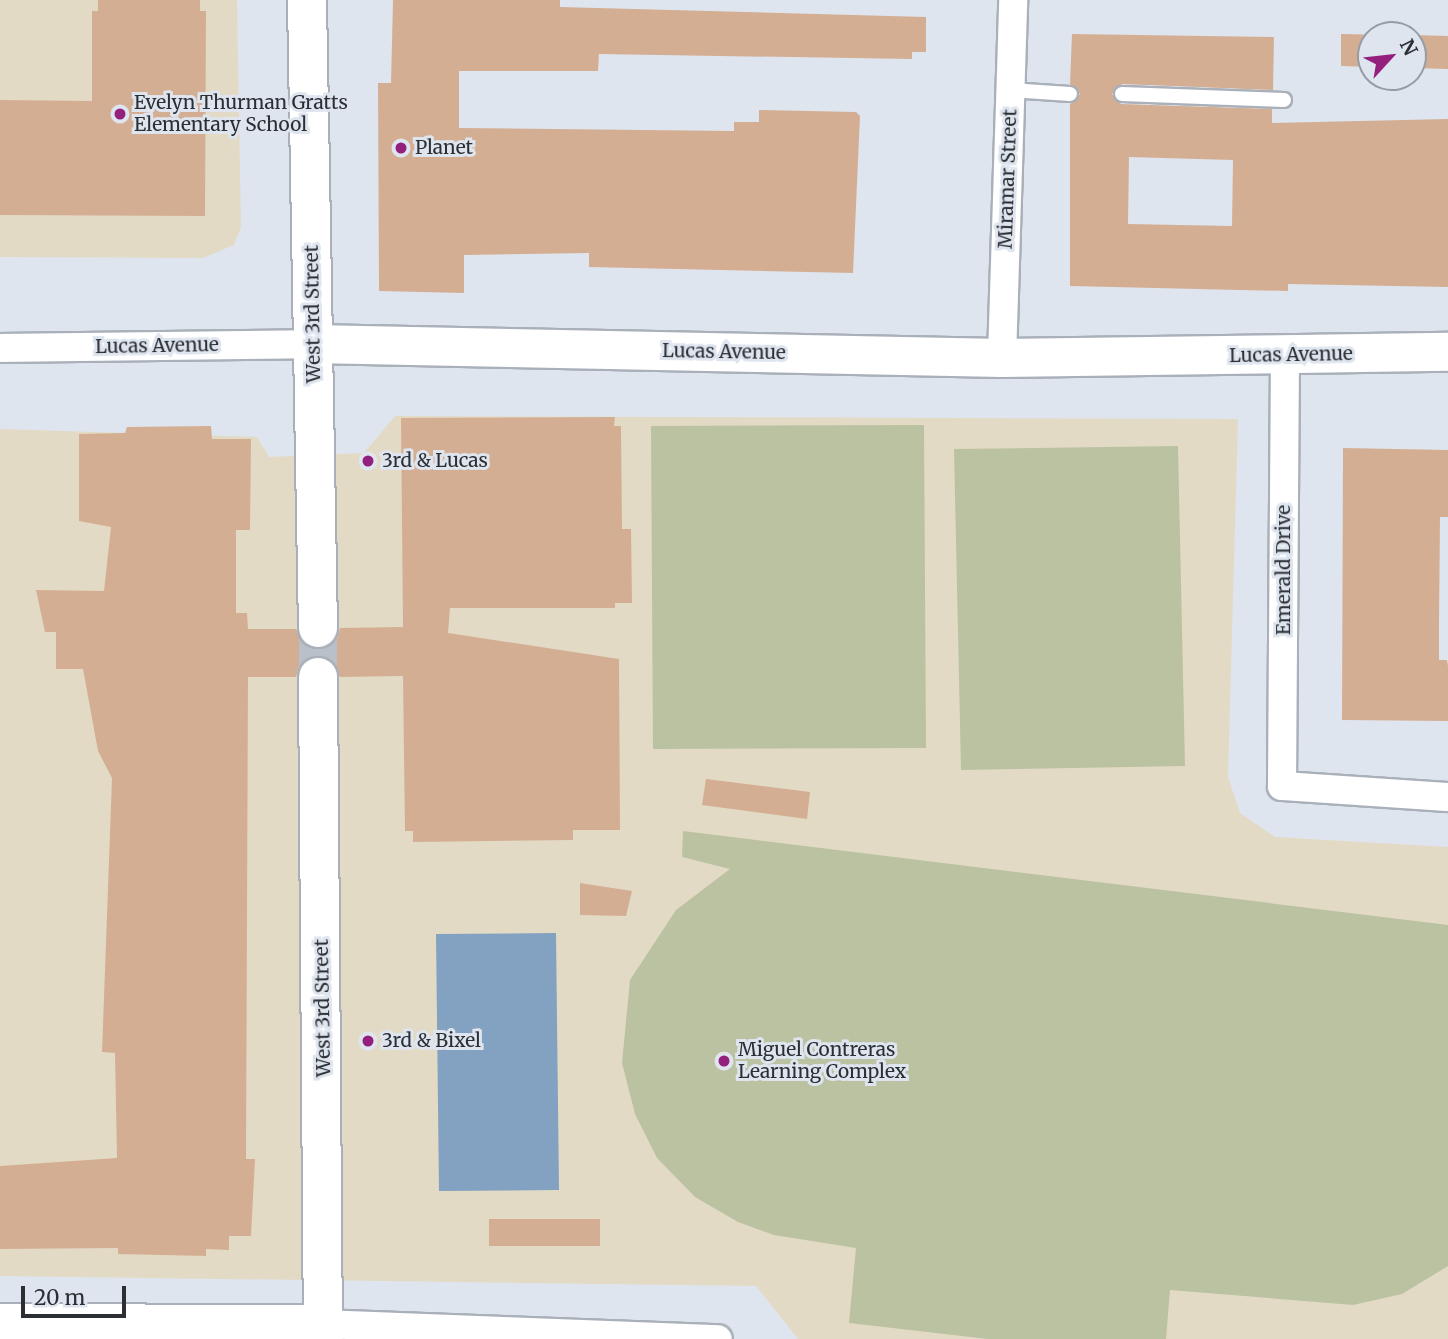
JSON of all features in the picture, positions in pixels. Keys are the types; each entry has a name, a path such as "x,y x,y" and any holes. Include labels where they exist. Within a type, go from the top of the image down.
{"street":[{"name":"West 3rd Street","path":"307,0 318,628"},
{"name":"Miramar Street","path":"1002,358 1013,0"},
{"name":"Lucas Avenue","path":"0,348 313,344 1002,358 1448,352"},
{"name":"Emerald Drive","path":"1285,355 1282,786 1448,797"},
{"name":"West 3rd Street","path":"318,677 324,1054 323,1331"},
{"path":"0,1323 718,1339"}],"lane":[{"path":"1010,90 1070,93"},
{"path":"1122,94 1284,100"}],"shaded area":[{"name":"Evelyn Thurman Gratts Elementary School","path":"0,0 237,0 241,227 234,245 203,258 0,257"},
{"name":"Miguel Contreras Learning Complex","path":"395,416 1238,419 1228,777 1240,813 1275,837 1448,847 1448,1339 798,1339 756,1286 0,1276 0,429 257,437 269,457 364,453"}],"green space":[{"path":"924,425 926,748 653,749 651,426"},
{"path":"1178,446 1185,766 961,770 954,449"},
{"path":"683,831 1448,925 1448,1266 1402,1294 1353,1305 1170,1290 1166,1339 988,1339 849,1323 856,1248 774,1235 738,1222 695,1197 657,1158 635,1114 622,1063 630,980 676,910 730,869 682,857"}],"water":[{"path":"556,933 559,1190 439,1191 436,934"}],"building":[{"path":"98,0 200,0 200,11 206,11 205,216 0,215 0,100 92,101 92,11 98,11"},
{"path":"393,0 560,0 560,7 926,17 926,52 912,52 912,59 599,54 598,71 459,71 459,128 734,131 734,122 759,122 759,110 856,112 860,116 853,273 589,267 589,253 464,255 464,293 379,291 378,83 391,83"},
{"path":"1072,34 1274,37 1273,90 1122,84 1112,94 1121,104 1272,109 1272,123 1448,119 1448,287 1288,284 1288,291 1070,286 1070,104 1080,94 1070,84","holes":["1129,157 1233,160 1232,226 1128,224"]},
{"path":"1341,34 1357,34 1357,67 1341,66"},
{"path":"1427,35 1448,36 1448,69 1427,68"},
{"path":"615,417 614,426 621,426 622,529 631,529 632,603 615,603 615,608 450,608 448,633 619,659 620,830 573,830 573,840 413,842 413,831 405,831 403,676 340,677 329,658 317,655 299,666 296,677 248,677 246,1159 255,1159 251,1236 229,1236 229,1250 206,1249 206,1256 118,1254 118,1248 0,1249 0,1166 117,1158 115,1053 102,1052 112,778 98,751 83,669 56,669 56,632 45,632 36,590 104,591 111,527 79,521 79,434 125,433 127,427 211,426 212,439 251,439 250,530 236,530 236,613 247,613 248,629 296,629 307,647 319,650 337,639 340,628 403,627 401,418"},
{"path":"1343,448 1448,450 1448,517 1440,517 1439,660 1447,660 1448,666 1448,721 1342,720"},
{"path":"706,779 810,792 807,819 702,805"},
{"path":"580,883 632,891 626,916 580,915"},
{"path":"489,1219 600,1219 600,1246 489,1246"}],"tunnel":[{"path":"318,628 318,677"}],"place":[{"name":"Evelyn Thurman Gratts Elementary School","path":"120,114"},
{"name":"Planet","path":"401,148"},
{"name":"3rd & Lucas","path":"368,461"},
{"name":"3rd & Bixel","path":"368,1041"},
{"name":"Miguel Contreras Learning Complex","path":"724,1061"}]}
